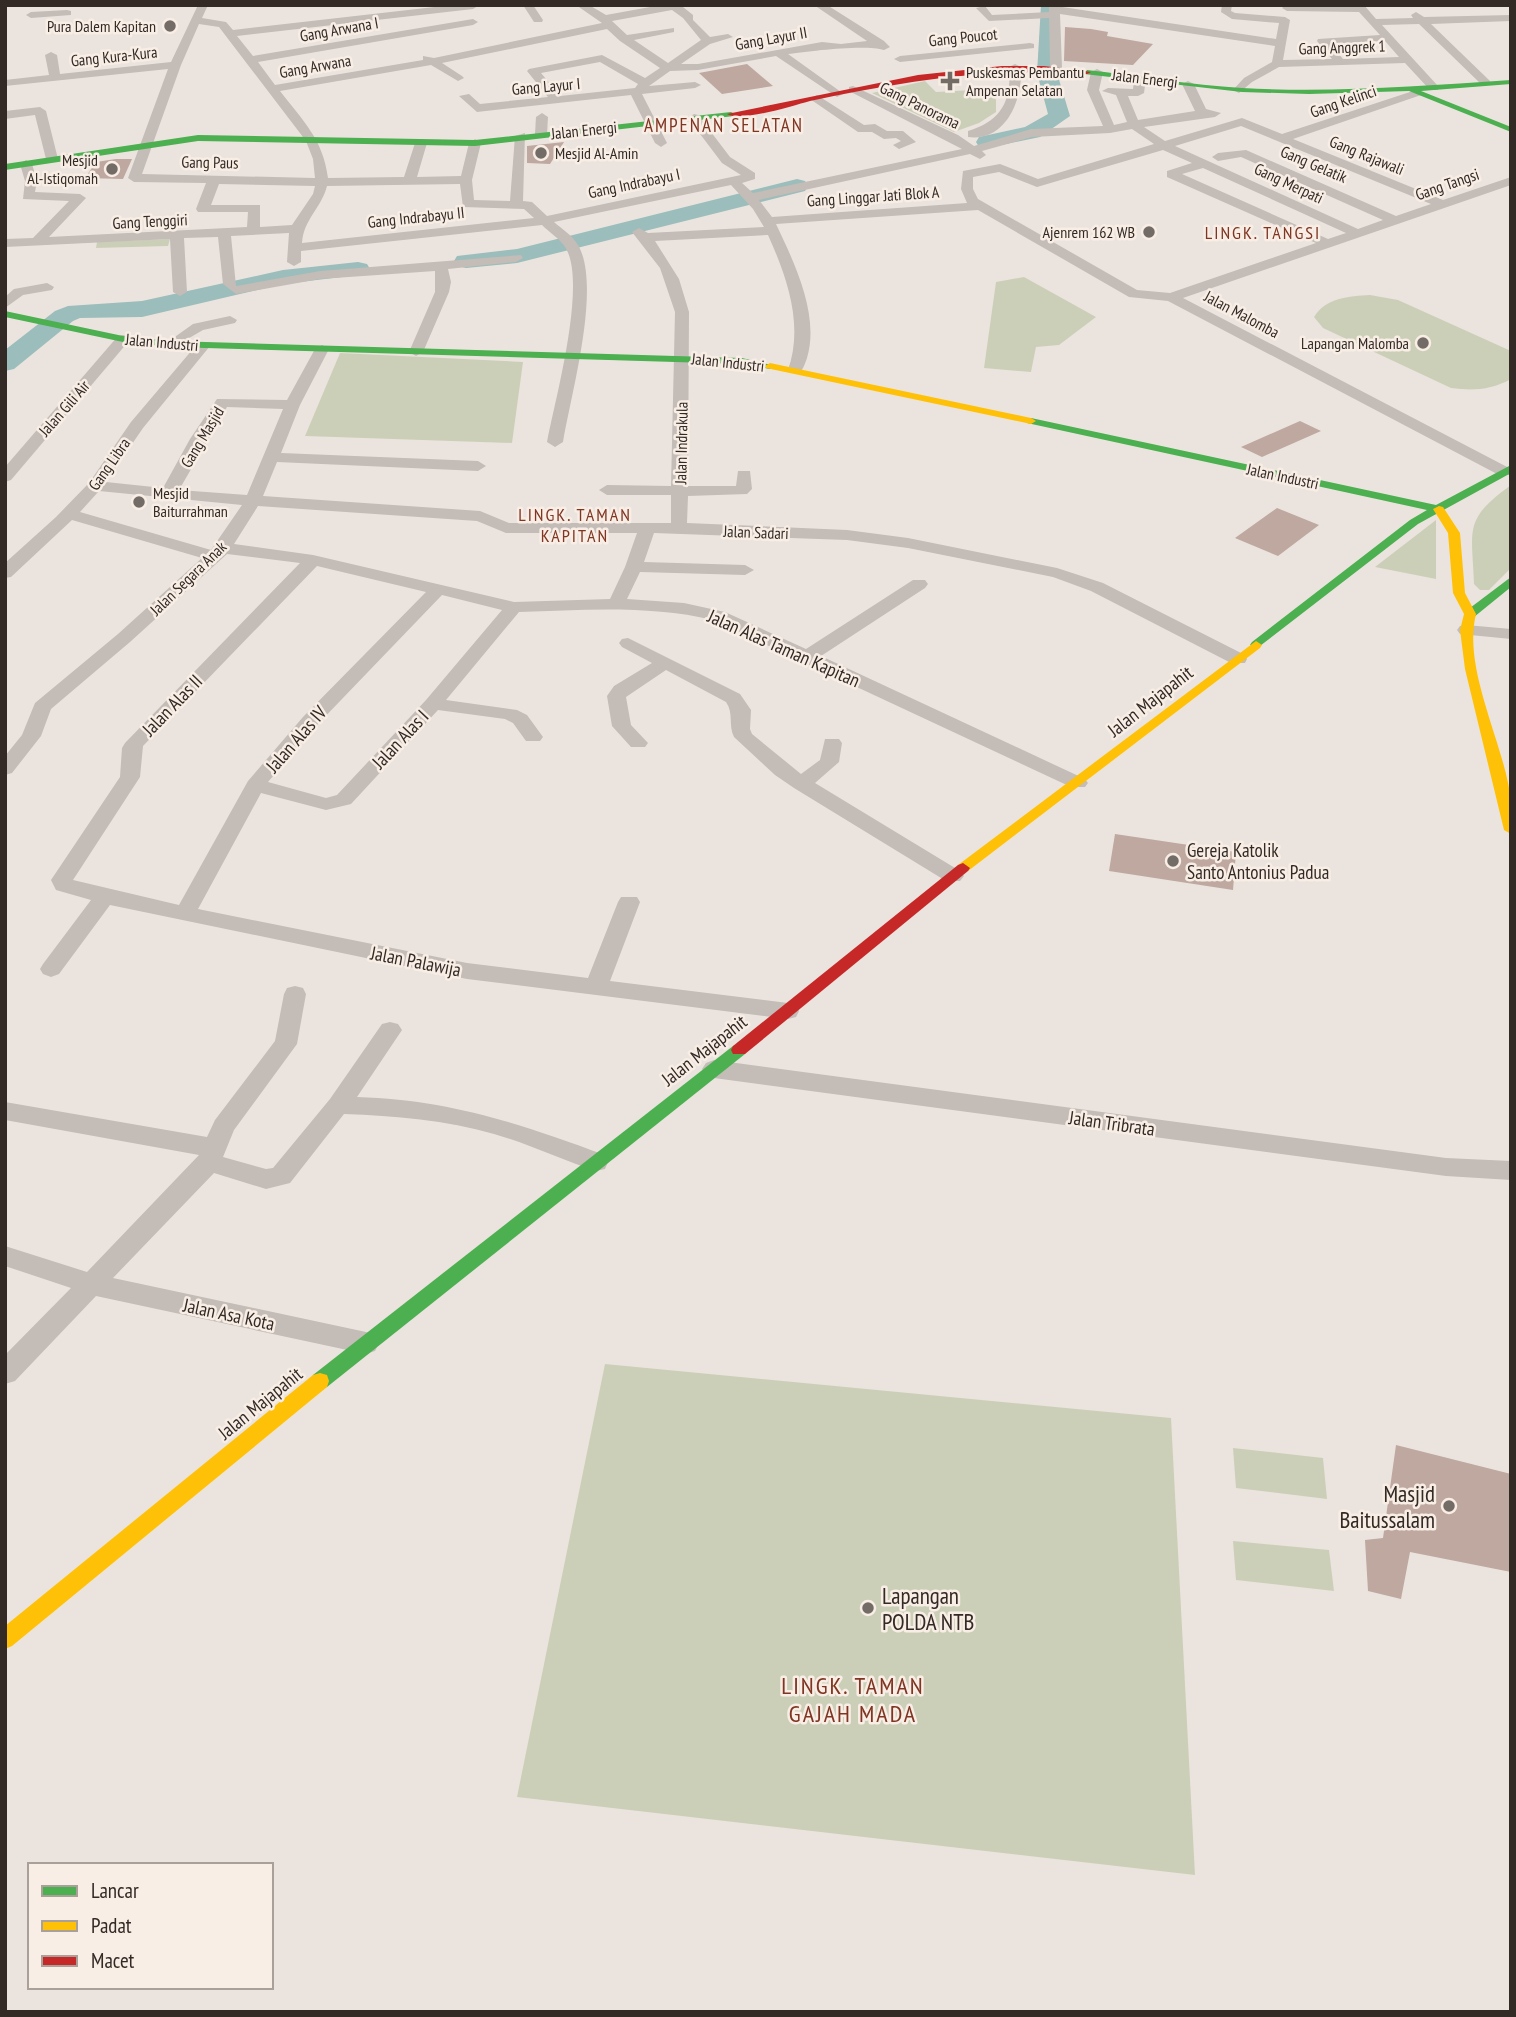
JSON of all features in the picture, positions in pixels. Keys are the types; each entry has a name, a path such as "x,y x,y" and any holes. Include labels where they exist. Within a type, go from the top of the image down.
{"main road":[{"name":"Jalan Energi","path":"5,167 147,144 227,137 475,143 753,112 920,75 1015,67 1097,72 1240,90 1414,91 1511,82"},
{"name":"Jalan Energi","path":"1414,91 1511,130"},
{"name":"Jalan Industri","path":"5,314 123,339 203,346 683,357 741,361 795,370 1439,509"},
{"name":"Jalan Majapahit","path":"5,1639 366,1343 788,1011 953,876 1078,783 1415,522 1508,470"},
{"path":"1439,509 1454,533 1459,593 1468,622 1471,669 1508,809 1511,830"},
{"path":"1468,622 1511,581"}],"street":[{"path":"147,144 175,65 198,21 203,5"},
{"path":"358,5 368,18"},
{"path":"528,5 538,20"},
{"path":"581,5 607,22 624,39 668,68"},
{"path":"819,5 880,43 920,75"},
{"path":"1227,5 1226,12 1232,16 1359,7 1434,88"},
{"path":"1468,5 1468,19"},
{"path":"230,34 289,27 330,18 368,18 408,9 473,6"},
{"path":"677,6 695,17 688,20 707,41"},
{"name":"Gang Arwana","path":"272,89 401,68 526,43 677,6"},
{"path":"1408,6 1420,20 1442,35 1486,83"},
{"path":"981,8 989,18 1033,16 1053,11 1280,43"},
{"path":"31,15 69,9 62,30"},
{"path":"1053,11 1054,68"},
{"path":"1240,90 1248,80 1277,64 1287,11"},
{"path":"280,12 289,27"},
{"path":"1373,22 1511,18"},
{"name":"Gang Arwana","path":"198,21 220,23 312,140"},
{"name":"Gang Arwana I","path":"250,60 473,22"},
{"path":"554,25 583,43"},
{"path":"624,39 670,30"},
{"path":"512,33 539,51"},
{"path":"640,88 707,41 727,37"},
{"path":"1341,63 1323,41 1388,38"},
{"name":"Gang Layur II","path":"668,68 698,67 822,45 841,47 880,43"},
{"name":"Gang Poucot","path":"900,59 1030,46"},
{"path":"421,54 458,78"},
{"path":"780,54 837,94"},
{"name":"Gang Kura-Kura","path":"51,55 55,78"},
{"path":"558,101 533,71 602,58 640,88 661,144"},
{"name":"Gang Anggrek 1","path":"1277,64 1408,60"},
{"name":"Gang Kura-Kura","path":"5,83 55,78 118,66 175,65"},
{"path":"954,138 998,125 1014,101 1017,82 1015,67"},
{"path":"401,68 410,78 447,71"},
{"path":"1097,72 1093,90 1110,129"},
{"path":"1093,90 1138,93 1140,78"},
{"path":"749,197 910,164 1031,133 1110,129 1202,113 1188,84"},
{"name":"Gang Layur I","path":"465,96 477,108 558,101 640,88 695,85"},
{"name":"Gang Panorama","path":"853,89 954,138 1000,168 1037,183 1233,124"},
{"name":"Gang Kelinci","path":"1280,139 1414,91"},
{"path":"1121,92 1132,126"},
{"path":"817,99 838,116 862,129 875,128 883,135 900,134 911,142 899,145"},
{"path":"5,115 40,111 52,159"},
{"name":"Gang Rajawali","path":"1202,113 1215,113 1233,124 1244,122 1442,204"},
{"path":"541,134 542,117"},
{"path":"694,118 726,160 751,176 734,181 770,226 794,288 804,334 802,356 795,370"},
{"name":"Gang Merpati","path":"1132,126 1165,146 1359,234"},
{"path":"521,136 522,204"},
{"path":"295,244 322,182 319,159 312,140"},
{"path":"409,181 421,143"},
{"path":"475,143 466,180 468,204 522,204 566,240 581,278 578,318 555,442"},
{"name":"Gang Paus","path":"147,144 134,178 322,182 466,180"},
{"name":"Gang Gelatik","path":"1218,157 1242,153 1394,220"},
{"path":"26,163 31,181 29,197 80,198 36,242"},
{"path":"1205,163 1171,174 1329,244"},
{"path":"910,164 922,169 968,173 1000,168"},
{"path":"968,173 967,189 970,196 981,206 1134,294 1171,297"},
{"path":"214,180 203,209 255,208 253,233"},
{"name":"Gang Indrabayu I","path":"542,221 734,181"},
{"name":"Gang Tangsi","path":"1394,220 1511,181"},
{"name":"Gang Linggar Jati Blok A","path":"642,234 770,226 981,206"},
{"name":"Jalan Malomba","path":"1171,297 1394,220"},
{"name":"Gang Indrabayu II","path":"295,244 542,221"},
{"path":"295,244 413,223"},
{"name":"Gang Tenggiri","path":"5,243 253,233 295,244"},
{"path":"224,234 233,287 320,275 516,258"},
{"name":"Jalan Indrakula","path":"642,234 678,288 683,330 679,528"},
{"path":"177,237 180,292"},
{"path":"416,352 442,292 444,282 441,265"},
{"path":"5,304 19,292 47,287"},
{"name":"Jalan Malomba","path":"1171,297 1508,470"},
{"path":"172,344 197,326 230,320"},
{"name":"Jalan Gili Air","path":"5,477 123,339"},
{"name":"Gang Libra","path":"5,573 95,486 136,425 203,346"},
{"name":"Jalan Segara Anak","path":"9,758 32,736 42,707 124,638 219,552 254,499 292,405 322,349"},
{"name":"Gang Masjid","path":"168,495 198,439 222,402 292,405"},
{"path":"269,457 478,466"},
{"path":"607,489 741,491 744,474"},
{"name":"Gang Masjid","path":"95,486 168,495 254,499"},
{"name":"Jalan Sadari","path":"254,499 480,516 506,528 679,528 871,537 1057,573 1131,602 1238,659"},
{"path":"68,514 219,552"},
{"path":"616,604 634,567 647,528"},
{"name":"Jalan Alas Taman Kapitan","path":"219,552 313,559 514,607 616,604 701,611 719,616 1078,783"},
{"name":"Jalan Alas II","path":"66,872 130,777 135,743 313,559"},
{"path":"634,567 745,570"},
{"path":"807,657 919,584"},
{"name":"Jalan Alas IV","path":"185,912 255,785 310,721 438,589"},
{"name":"Jalan Alas I","path":"255,785 326,804 339,803 433,704 514,607"},
{"path":"1468,622 1511,634"},
{"path":"628,643 733,698 741,710 740,729 744,737 801,784 953,876"},
{"path":"638,743 622,726 616,696 621,690 665,663"},
{"path":"433,704 510,714 520,719 533,737"},
{"path":"801,784 829,761 832,743"},
{"name":"Jalan Palawija","path":"66,872 62,880 64,885 106,897 467,971 788,1011"},
{"path":"51,969 106,897"},
{"path":"596,988 629,902"},
{"path":"5,1373 214,1158 233,1112 285,1044 295,994"},
{"path":"5,1111 214,1158 266,1180 275,1180 281,1177 338,1105 390,1030"},
{"name":"Jalan Tribrata","path":"714,1069 1432,1166 1511,1171"},
{"path":"338,1105 387,1106 473,1120 513,1130 596,1162"},
{"name":"Jalan Asa Kota","path":"5,1256 92,1284 366,1343"}],"green space":[{"path":"925,81 936,92 991,89 996,100 996,112 979,123 954,132 872,93"},
{"path":"170,239 168,246 96,248 97,242"},
{"path":"1024,277 1096,317 1059,345 1036,347 1031,372 984,368 996,282"},
{"path":"1370,295 1398,300 1511,351 1511,379 1482,389 1451,388 1323,328 1314,317 1331,302 1346,297"},
{"path":"340,353 523,362 512,443 305,436"},
{"path":"1511,485 1511,568 1489,590 1480,590 1474,584 1474,527 1485,507"},
{"path":"1436,520 1436,579 1375,567"},
{"name":"Lapangan POLDA NTB","path":"605,1364 1171,1418 1195,1875 517,1797"},
{"path":"1233,1448 1323,1458 1327,1499 1236,1488"},
{"path":"1233,1541 1329,1550 1334,1591 1236,1580"}],"building":[{"path":"1065,27 1108,32 1107,36 1153,44 1133,65 1064,61"},
{"path":"747,64 773,86 722,94 699,73"},
{"name":"Mesjid Al-Amin","path":"564,142 550,164 527,163 527,146"},
{"name":"Mesjid Al-Istiqomah","path":"132,159 123,179 85,178 96,162"},
{"path":"1300,421 1321,431 1262,457 1241,447"},
{"path":"1277,508 1319,525 1278,556 1235,538"},
{"name":"Gereja Katolik Santo Antonius Padua","path":"1115,834 1236,852 1233,890 1109,871"},
{"name":"Masjid Baitussalam","path":"1396,1445 1511,1474 1511,1572 1410,1552 1401,1599 1368,1591 1365,1540 1383,1538"}],"waterway":[{"path":"987,142 1032,132 1059,116 1047,73 1050,5"},
{"path":"466,261 517,256 797,186"},
{"path":"5,363 64,316 77,311 142,309 283,277 358,269"}],"traffic: fast":[{"path":"1087,72 1204,87 1309,92 1511,82"},
{"path":"1410,89 1511,130"},
{"path":"5,167 198,138 475,143 731,114"},
{"path":"5,314 123,339 172,344 742,361 770,366"},
{"path":"1031,421 1439,509"},
{"path":"1256,645 1414,522 1511,468"},
{"path":"1470,614 1511,581"},
{"path":"320,1381 739,1050"}],"traffic: slow":[{"path":"770,366 1031,421"},
{"path":"1439,509 1454,533 1459,593 1470,614 1466,630 1471,669 1511,830"},
{"path":"963,868 1256,645"},
{"path":"5,1639 320,1381"}],"traffic: jam":[{"path":"731,114 753,112 918,77 960,72 1002,69 1087,72"},
{"path":"739,1050 963,868"}],"place":[{"name":"Pura Dalem Kapitan","path":"170,26"},
{"name":"Puskesmas Pembantu Ampenan Selatan","path":"950,81"},
{"name":"Mesjid Al-Amin","path":"541,153"},
{"name":"Mesjid Al-Istiqomah","path":"112,169"},
{"name":"Ajenrem 162 WB","path":"1149,232"},
{"name":"Lapangan Malomba","path":"1423,343"},
{"name":"Mesjid Baiturrahman","path":"139,502"},
{"name":"Gereja Katolik Santo Antonius Padua","path":"1173,861"},
{"name":"Masjid Baitussalam","path":"1449,1506"},
{"name":"Lapangan POLDA NTB","path":"868,1608"}],"district":[{"name":"AMPENAN SELATAN","path":"724,125"},
{"name":"LINGK. TANGSI","path":"1263,232"},
{"name":"LINGK. TAMAN KAPITAN","path":"575,524"},
{"name":"LINGK. TAMAN GAJAH MADA","path":"853,1699"}]}
